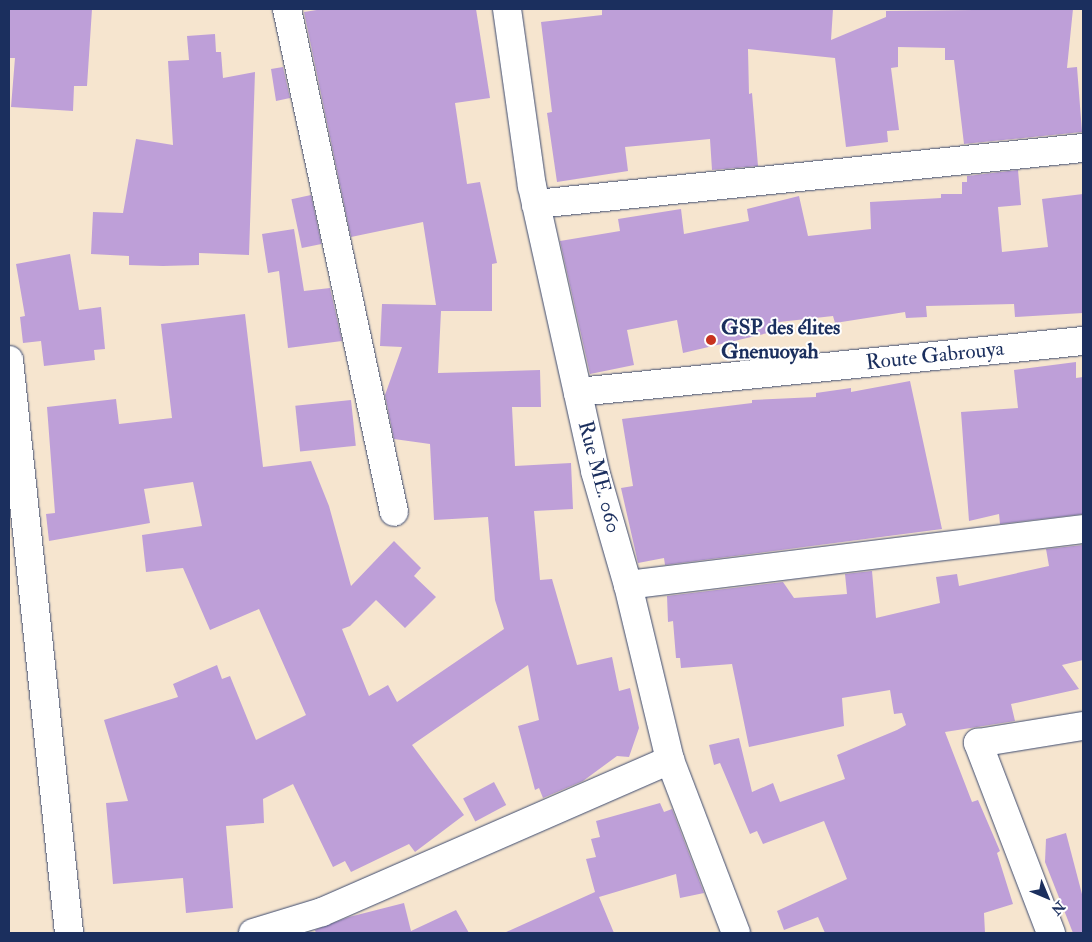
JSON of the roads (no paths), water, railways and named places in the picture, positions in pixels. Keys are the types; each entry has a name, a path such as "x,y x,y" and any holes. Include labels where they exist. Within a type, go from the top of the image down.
{"street":[{"path":"287,9 394,512"},
{"name":"Rue ME. 060","path":"507,9 536,204 595,472 628,585 670,760 736,933"},
{"path":"536,204 1083,148"},
{"name":"Route Gabrouya","path":"578,392 1083,341"},
{"path":"10,370 69,933"},
{"path":"628,585 1083,529"},
{"path":"1051,933 978,743 1083,726"},
{"path":"253,933 322,912 670,760"}],"place":[{"name":"GSP des élites Gnenuoyah","path":"711,340"}]}
